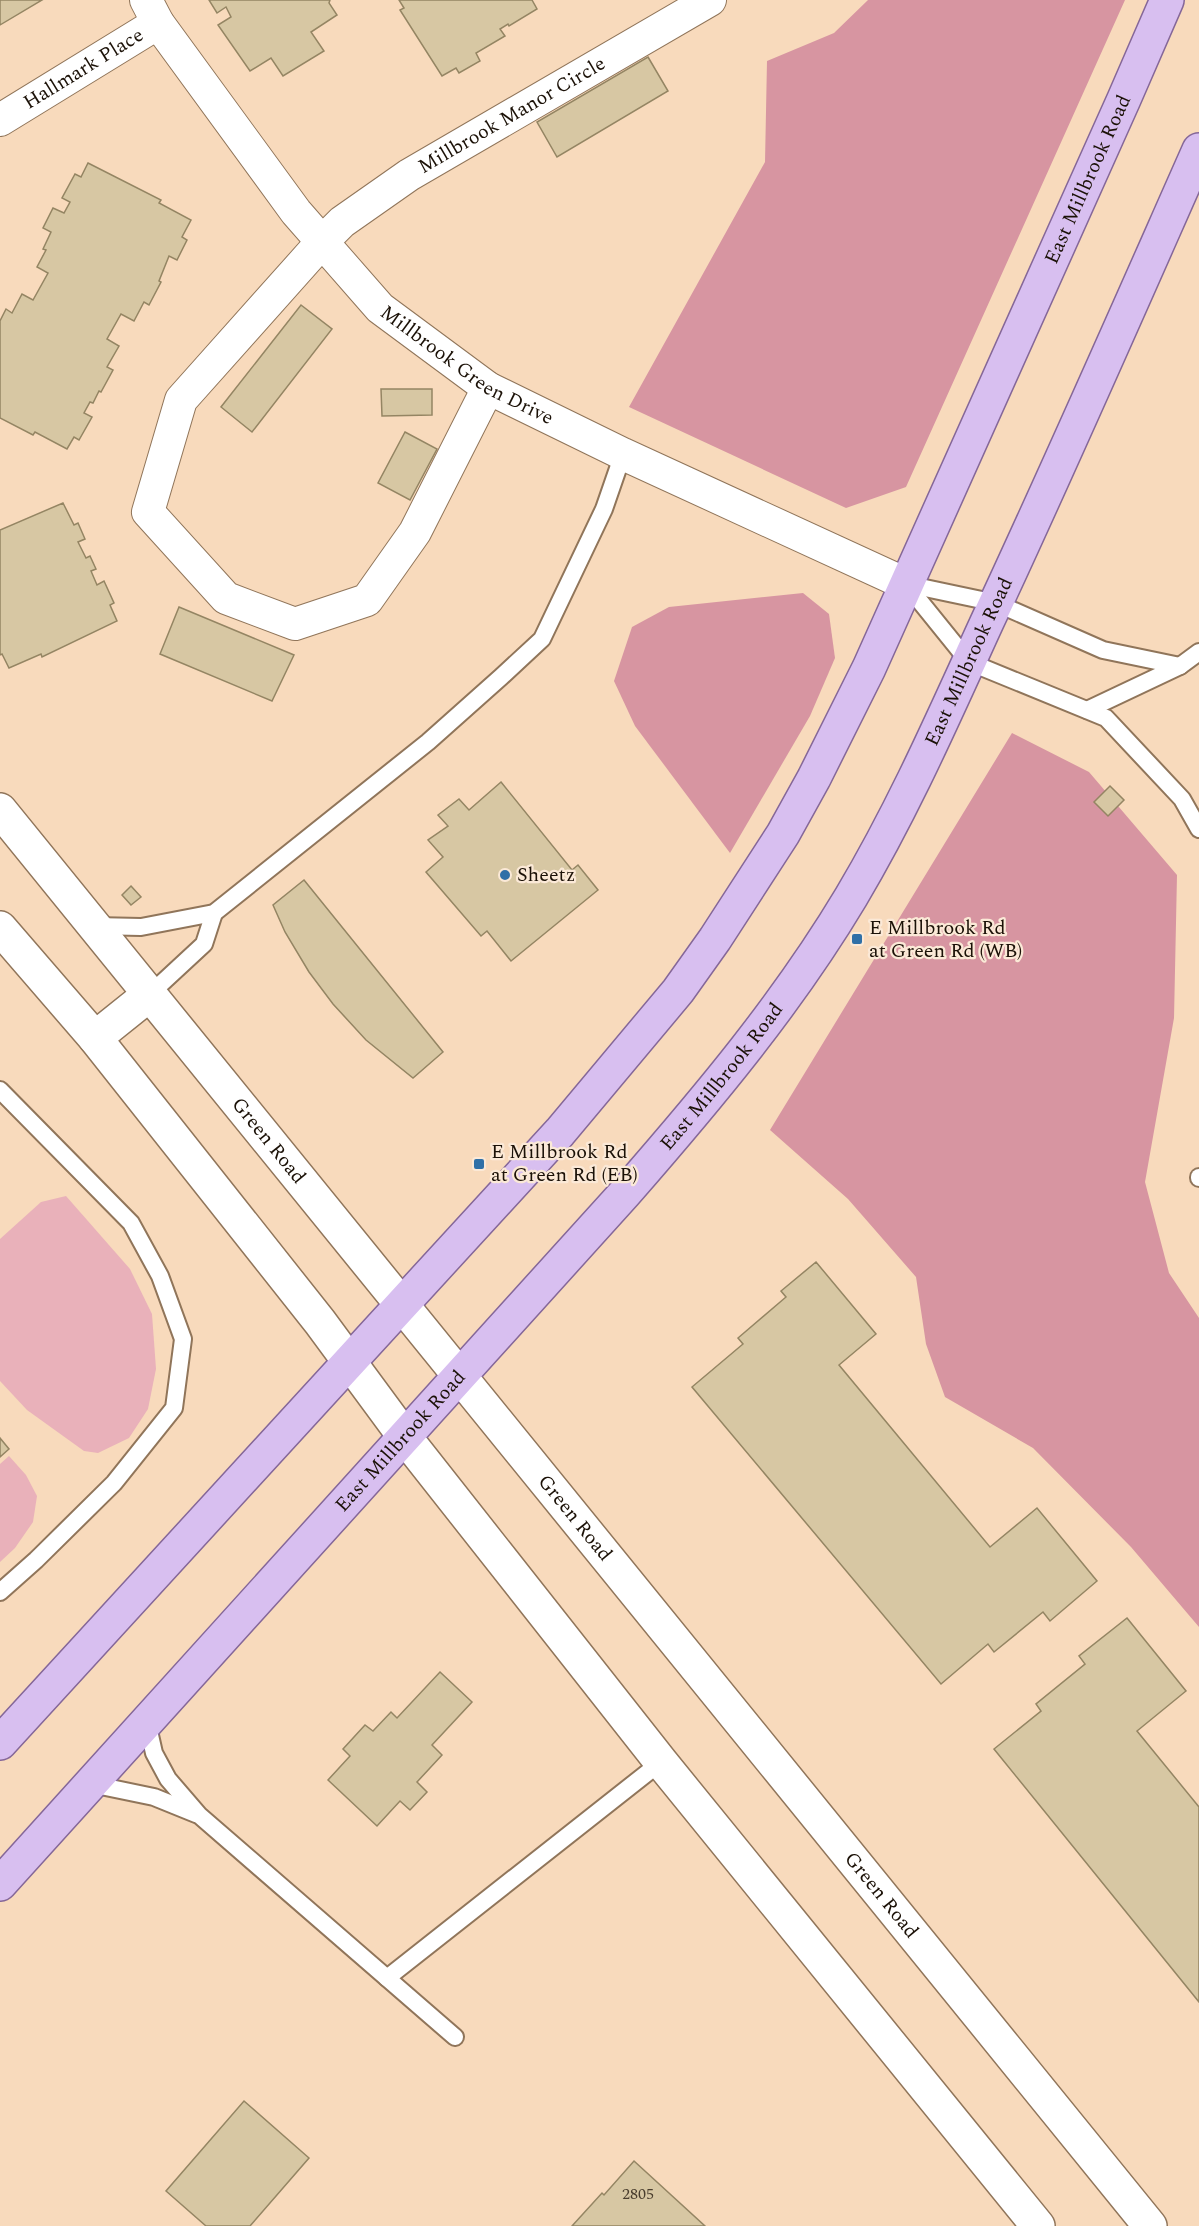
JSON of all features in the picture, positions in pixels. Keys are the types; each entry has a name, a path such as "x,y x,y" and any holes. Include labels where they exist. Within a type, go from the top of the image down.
{"main road":[{"name":"East Millbrook Road","path":"0,1743 560,1132 678,991 715,939 783,834 869,669 1125,99 1167,0"},
{"name":"East Millbrook Road","path":"0,1884 625,1193 746,1050 818,949 852,896 912,788 1199,150"}],"street":[{"name":"Millbrook Manor Circle","path":"488,388 415,532 367,600 295,624 226,598 148,512 181,400 342,222 409,175 710,0"},
{"name":"Millbrook Green Drive","path":"152,12 296,212 380,308 488,388 623,454 906,584"},
{"name":"Hallmark Place","path":"3,121 152,12"},
{"name":"Green Road","path":"0,810 460,1375 1145,2224"},
{"path":"0,928 95,1038 349,1360 404,1436 662,1762 1038,2226"},
{"path":"95,1038 150,994"}],"lane":[{"path":"94,926 141,927 214,913 428,742 542,639 604,509 623,454"},
{"path":"906,584 996,603 1103,650 1180,666"},
{"path":"906,584 969,662 1106,718 1182,799 1199,829"},
{"path":"1087,710 1180,666 1199,652"},
{"path":"150,994 204,944 214,913"},
{"path":"0,1090 131,1222 160,1276 183,1340 174,1408 114,1483 0,1592"},
{"path":"147,1722 154,1753 168,1779 199,1815 455,2037"},
{"path":"387,1978 662,1762"},
{"path":"90,1784 154,1797 199,1815"}],"shaded area":[{"path":"868,0 1125,0 906,487 846,508 629,407 765,162 767,61 834,33"},
{"path":"803,593 829,614 835,658 810,716 730,853 635,726 614,681 632,627 669,607"},
{"path":"1012,733 1089,772 1177,875 1174,1018 1145,1182 1169,1273 1199,1318 1199,1627 1131,1547 1033,1448 945,1397 926,1344 916,1277 848,1199 770,1130"},
{"path":"66,1196 130,1269 152,1314 156,1369 148,1409 129,1438 98,1453 84,1451 27,1410 0,1381 0,1239 41,1202"},
{"path":"9,1456 26,1475 37,1496 33,1522 15,1548 0,1562 0,1464"}],"building":[{"path":"0,0 42,0 0,25"},
{"path":"209,0 330,0 329,3 337,15 311,32 324,51 283,76 271,58 250,71 218,25 231,17 226,7 217,13"},
{"path":"399,0 532,0 537,9 500,29 505,36 476,53 480,61 459,73 456,68 442,76 400,10 404,8"},
{"path":"648,57 668,91 557,157 537,122"},
{"path":"88,163 161,200 159,203 191,220 182,237 187,240 177,260 169,256 159,281 161,282 149,305 144,302 134,321 121,314 107,339 119,346 107,367 113,370 101,392 99,391 93,403 90,402 84,413 92,417 79,440 74,437 67,449 35,432 33,435 0,418 0,321 6,309 12,313 22,294 33,300 48,273 37,267 46,250 43,249 51,232 43,228 53,208 64,213 70,202 62,198 75,174 81,177"},
{"path":"301,305 332,329 252,432 221,407"},
{"path":"381,389 432,389 432,415 382,416"},
{"path":"405,432 437,449 410,500 378,483"},
{"path":"63,503 74,525 78,523 85,539 78,542 86,558 90,556 96,569 91,571 97,585 104,581 114,603 110,605 117,621 42,657 41,654 9,668 2,654 0,655 0,530"},
{"path":"179,607 294,655 272,701 160,654"},
{"path":"501,782 572,870 578,865 598,890 511,961 487,931 481,936 426,872 443,857 428,840 448,826 438,815 459,799 469,810"},
{"path":"1110,786 1124,800 1108,816 1094,802"},
{"path":"304,880 443,1052 413,1078 366,1040 333,1004 309,972 285,932 273,905"},
{"path":"131,886 141,897 131,905 122,895"},
{"path":"816,1262 876,1334 839,1365 990,1547 1037,1508 1097,1581 1050,1621 1043,1612 994,1652 988,1644 941,1684 692,1387 743,1344 738,1338 786,1297 781,1291"},
{"path":"0,1438 9,1449 0,1457"},
{"path":"1127,1618 1186,1691 1137,1731 1199,1807 1199,2002 994,1749 1041,1711 1036,1704 1085,1664 1079,1656"},
{"path":"440,1672 472,1702 432,1745 442,1755 417,1782 427,1792 410,1810 400,1801 377,1826 328,1780 350,1756 343,1749 365,1725 373,1731 391,1712 397,1718"},
{"path":"244,2101 309,2158 250,2226 206,2226 166,2191"},
{"path":"634,2161 705,2226 572,2226"}],"place":[{"name":"Sheetz","path":"505,875"},
{"name":"E Millbrook Rd at Green Rd (WB)","path":"857,939"},
{"name":"E Millbrook Rd at Green Rd (EB)","path":"479,1164"}]}
